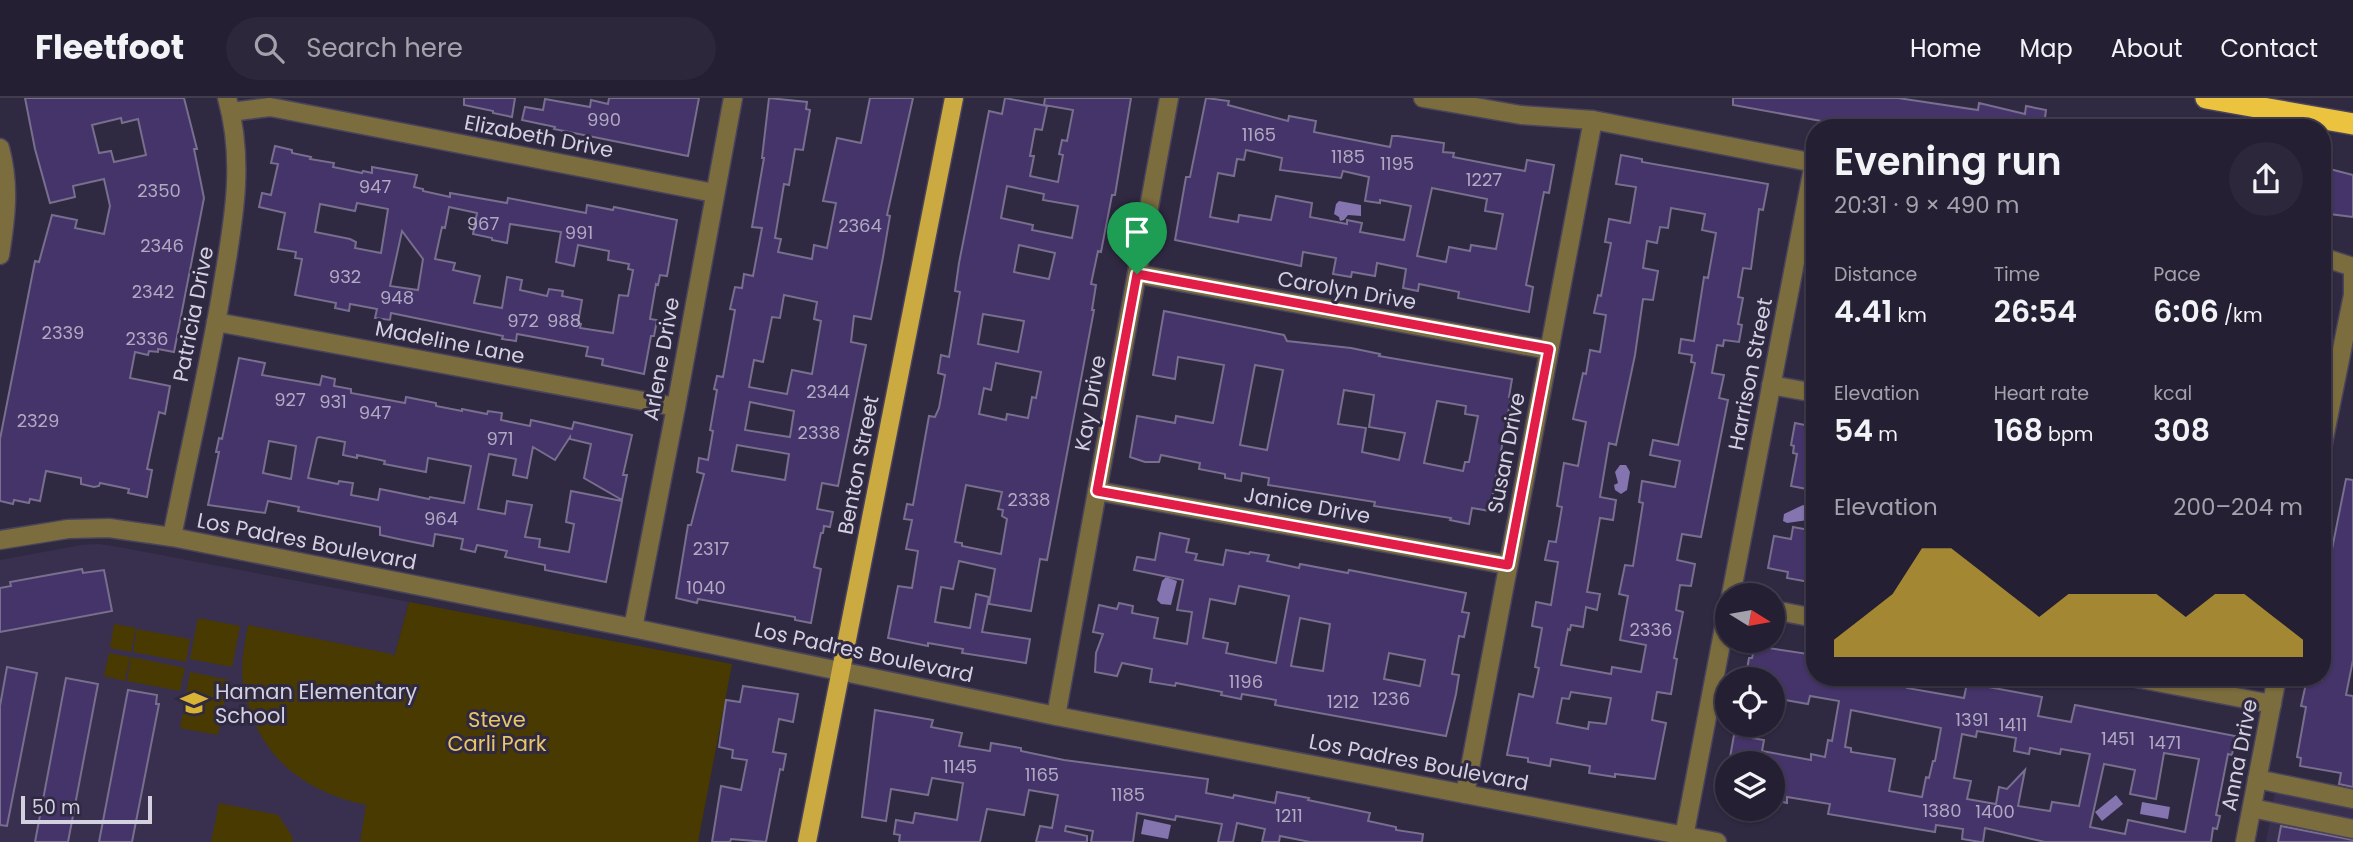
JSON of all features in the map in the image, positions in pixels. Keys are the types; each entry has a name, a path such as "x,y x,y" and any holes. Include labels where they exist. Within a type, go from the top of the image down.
{"highway":[{"path":"2206,98 2325,119"},
{"path":"2331,120 2353,124"}],"main road":[{"name":"Benton Street","path":"807,842 954,98"}],"street":[{"name":"Arlene Drive","path":"633,628 733,98"},
{"name":"Kay Drive","path":"1056,716 1169,98"},
{"path":"1423,98 1521,116 1593,120 1806,161"},
{"name":"Elizabeth Drive","path":"229,105 270,107 714,193"},
{"name":"Patricia Drive","path":"172,537 216,322 238,180 229,105"},
{"name":"Susan Drive","path":"1465,794 1593,120"},
{"path":"0,148 8,198 0,255"},
{"name":"Harrison Street","path":"1733,583 1806,208"},
{"path":"2331,260 2353,267 2353,295 2331,403"},
{"name":"Carolyn Drive","path":"1137,274 1549,349"},
{"name":"Madeline Lane","path":"216,322 676,407"},
{"path":"1771,385 1806,391"},
{"name":"Janice Drive","path":"1097,491 1508,565"},
{"name":"Los Padres Boulevard","path":"0,540 68,529 109,528 172,537 841,670 1056,716 1684,839 1717,842"},
{"path":"1785,612 1806,616"},
{"path":"1684,839 1719,653"},
{"path":"2177,686 2272,704"},
{"name":"Anna Drive","path":"2245,842 2275,686"},
{"path":"2258,779 2353,799"},
{"path":"2252,808 2353,829"}],"shaded area":[{"path":"1339,201 1361,205 1361,216 1348,215 1340,221 1334,214"},
{"path":"1620,465 1626,465 1630,472 1627,490 1621,494 1615,490 1614,485 1618,483 1615,472"},
{"path":"1803,505 1806,506 1806,520 1787,523 1783,521 1784,514"},
{"name":"Haman Elementary School","path":"99,544 124,548 409,602 394,657 360,842 0,842 0,560"},
{"path":"1166,577 1177,581 1171,605 1161,604 1157,600 1162,581"},
{"path":"2275,793 2353,808 2353,842 2266,842"},
{"path":"2116,795 2123,804 2102,821 2095,812"},
{"path":"2142,802 2170,807 2168,819 2140,814"},
{"path":"1144,819 1171,825 1168,839 1141,834"}],"green space":[{"name":"Steve Carli Park","path":"409,602 732,664 698,842 360,842 366,805 342,799 301,779 284,765 258,730 249,708 242,677 248,625 392,654 394,657"},
{"path":"198,618 240,626 232,667 190,659"},
{"path":"114,624 136,628 131,652 110,648"},
{"path":"137,629 190,639 186,662 133,652"},
{"path":"109,653 130,657 125,681 104,676"},
{"path":"131,657 185,668 180,691 127,681"},
{"path":"190,672 229,680 218,735 180,728"},
{"path":"219,803 278,815 293,842 211,842"}],"building":[{"path":"25,98 184,98 197,149 194,149 204,198 174,352 158,349 158,352 149,351 148,355 135,352 130,378 170,386 165,414 159,412 147,469 152,470 147,497 128,493 129,489 100,483 94,487 81,484 81,478 46,471 40,501 30,499 29,503 14,500 13,504 0,501 0,439 35,261 39,262 52,215 77,220 75,228 104,234 110,206 104,179 73,186 75,197 50,203","holes":["121,118 122,123 138,119 146,155 114,162 111,151 99,153 92,125"]},
{"path":"464,98 515,98 512,117 464,105"},
{"path":"609,98 699,98 688,156 522,120 525,107 543,110 545,99 590,107 591,100 608,104"},
{"path":"769,98 807,102 806,109 810,110 803,150 795,149 789,185 784,184 775,238 781,239 778,252 812,259 814,245 827,248 836,203 823,201 837,138 861,143 870,98 913,98 887,215 890,216 871,319 854,316 851,342 866,345 838,486 822,483 817,509 833,512 830,527 824,526 821,533 814,567 821,569 811,623 795,620 795,617 698,599 697,603 676,598 688,525 691,525 704,474 697,472 699,458 708,460 717,390 714,389 717,376 723,377 735,310 730,309 735,287 742,288 744,274 753,276 762,228 752,227","holes":["784,295 817,302 814,319 821,321 812,374 792,370 787,394 749,387 754,360 763,362 772,317 780,318","750,402 794,411 790,437 745,430","737,445 789,454 785,480 732,471"]},
{"path":"1005,98 1047,106 1042,130 1035,129 1030,156 1034,156 1030,176 1058,182 1063,155 1059,154 1062,140 1067,141 1073,110 1044,105 1045,98 1131,98 1115,195 1112,195 1101,252 1098,251 1091,284 1096,285 1094,310 1047,560 1040,559 1031,611 989,604 995,569 959,561 953,589 941,587 935,622 970,628 976,594 989,597 982,632 1030,639 1026,663 962,653 963,649 928,643 928,646 888,638 898,586 912,588 918,551 906,549 912,520 904,519 907,504 913,505 929,416 935,417 939,408 945,375 938,373 941,355 949,357 960,292 955,291 959,263 989,111 1002,114","holes":["1007,186 1044,194 1043,200 1078,206 1072,238 1032,230 1033,225 1001,218","1019,245 1055,253 1049,279 1014,272","983,314 1024,321 1018,352 978,344","996,363 1041,372 1036,398 1032,397 1028,418 1007,414 1006,420 979,414 984,388 991,390","966,485 1002,492 998,509 1003,510 1002,516 1007,519 1001,554 962,546 962,543 955,542"]},
{"path":"1206,98 1229,101 1228,105 1288,121 1289,116 1316,121 1314,132 1390,147 1392,136 1398,136 1444,143 1443,152 1454,153 1453,157 1525,171 1527,160 1554,165 1549,193 1544,192 1526,285 1533,287 1529,312 1458,298 1459,292 1419,284 1418,291 1403,288 1406,269 1377,263 1375,276 1352,272 1351,277 1333,274 1336,258 1303,252 1301,266 1175,240 1186,177 1190,177","holes":["1246,150 1282,158 1280,170 1341,178 1343,171 1369,177 1365,201 1380,203 1380,200 1411,206 1404,240 1360,232 1362,223 1347,220 1347,224 1310,217 1312,203 1276,196 1271,220 1239,215 1238,222 1210,217 1218,173 1234,176 1237,159 1244,160","1432,188 1487,199 1485,211 1503,214 1496,249 1471,245 1470,251 1449,247 1446,262 1417,256"]},
{"path":"1733,98 1898,98 1978,110 1979,103 2025,114 2026,106 2046,110 2045,118 2050,119 1810,119 1733,105"},
{"path":"275,146 311,157 310,159 334,163 333,167 362,173 372,173 372,167 417,175 414,187 450,197 450,193 507,203 508,198 586,213 587,205 613,210 614,207 677,220 667,276 660,275 658,285 656,284 650,319 657,320 644,374 602,365 603,359 586,356 588,347 517,334 516,341 502,339 503,336 391,313 390,320 375,318 377,309 350,304 349,311 335,308 336,303 295,295 302,259 295,258 296,252 278,249 285,213 259,207 262,193 271,195 278,164 271,163","holes":["357,203 388,209 381,253 355,248 356,242 350,239 315,232 320,204 355,211","449,207 477,213 473,234 492,240 507,243 510,224 561,232 556,262 574,266 578,245 609,251 608,260 629,264 628,269 633,270 628,296 619,295 613,333 580,328 581,324 578,323 582,300 562,296 563,291 549,289 547,296 520,290 522,280 507,277 502,308 474,303 480,276 453,270 455,263 435,259 442,227 445,228","402,231 423,259 418,290 390,286"]},
{"path":"1621,155 1642,159 1642,162 1768,184 1763,210 1759,209 1751,269 1743,268 1738,297 1743,298 1738,324 1742,325 1739,342 1724,340 1723,346 1717,345 1712,373 1724,375 1719,398 1728,400 1701,537 1682,534 1677,560 1695,564 1691,586 1680,585 1676,610 1683,612 1674,658 1677,659 1671,694 1657,692 1652,720 1666,723 1655,779 1589,773 1590,766 1551,759 1550,766 1528,762 1528,758 1507,755 1519,694 1533,697 1539,668 1535,667 1542,628 1532,626 1536,602 1551,605 1558,562 1545,560 1549,541 1556,542 1562,507 1557,506 1564,463 1578,466 1586,422 1573,419 1583,373 1586,374 1590,350 1600,352 1606,315 1594,313 1598,295 1601,296 1611,243 1605,242 1609,219 1630,223 1636,187 1616,184","holes":["1671,208 1705,214 1702,230 1716,233 1708,278 1704,277 1694,341 1681,339 1679,353 1692,355 1691,362 1695,363 1678,445 1653,440 1650,455 1680,461 1675,487 1642,481 1639,502 1643,503 1633,566 1625,565 1619,594 1628,596 1620,640 1646,645 1641,672 1612,667 1611,674 1561,665 1568,629 1570,630 1571,625 1583,627 1586,607 1597,610 1600,594 1587,592 1600,518 1613,520 1616,500 1600,497 1609,443 1616,445 1635,355 1643,299 1653,300 1658,271 1643,268 1647,241 1657,243 1660,227 1668,228","1571,692 1611,698 1606,724 1589,722 1588,729 1557,723 1562,698 1569,699"]},
{"path":"2331,169 2353,175 2353,217 2331,214"},
{"path":"1164,311 1284,335 1287,341 1351,348 1380,354 1379,356 1512,379 1490,511 1472,508 1469,524 1450,520 1451,518 1374,506 1375,502 1268,485 1269,478 1242,473 1241,481 1225,478 1225,474 1199,469 1200,463 1161,455 1159,462 1145,462 1130,457 1137,416 1175,423 1176,416 1213,423 1224,365 1178,357 1175,379 1153,375","holes":["1255,365 1283,370 1267,450 1240,445","1344,390 1374,395 1369,427 1405,433 1399,460 1362,452 1366,428 1338,424","1437,401 1466,406 1465,414 1478,416 1469,462 1465,462 1463,471 1424,463"]},
{"path":"239,358 265,363 262,375 320,385 322,376 335,379 334,386 351,389 351,393 405,403 406,397 462,411 502,413 501,420 530,426 531,420 572,429 574,422 632,435 623,475 627,475 622,500 584,478 591,444 570,437 555,460 533,447 527,478 513,475 516,459 489,454 478,509 505,514 507,501 532,505 525,537 540,539 539,547 569,552 574,524 566,522 571,491 622,501 606,582 545,570 545,565 505,557 507,551 477,545 475,552 461,549 463,539 435,534 433,546 380,535 380,527 298,511 299,507 268,501 265,513 208,505 219,452 216,452 219,438 222,439","holes":["319,437 345,442 343,455 385,461 384,464 426,472 428,458 471,466 464,503 380,489 378,500 351,495 353,483 339,481 338,484 308,478","269,441 296,446 291,479 263,473"]},
{"path":"1795,423 1806,425 1806,489 1791,486 1797,454 1793,453 1794,446 1791,445"},
{"path":"2346,479 2353,480 2353,660 2346,695 2353,696 2353,787 2339,784 2341,773 2300,766 2301,758 2297,757 2306,707 2301,706 2305,686 2331,686 2331,554"},
{"path":"1793,527 1806,529 1806,581 1787,578 1788,572 1768,568 1774,536 1791,539"},
{"path":"1160,533 1189,539 1186,552 1197,554 1195,560 1223,565 1226,550 1250,552 1269,555 1267,561 1299,568 1300,564 1348,573 1349,570 1466,593 1462,612 1469,613 1464,637 1459,636 1452,674 1459,675 1446,736 1275,705 1276,700 1242,694 1241,699 1221,695 1222,692 1176,683 1175,686 1150,682 1152,669 1122,663 1117,676 1095,672 1096,653 1103,634 1093,632 1099,605 1117,609 1119,603 1133,606 1132,613 1158,618 1154,638 1187,644 1192,612 1177,610 1183,580 1134,570 1137,557 1155,560","holes":["1239,586 1289,596 1276,663 1226,653 1228,643 1203,638 1210,599 1235,604","1300,618 1330,624 1323,671 1291,666","1389,653 1425,660 1420,686 1384,679"]},
{"path":"82,569 83,573 104,570 112,611 0,632 0,588 11,586 10,582"},
{"path":"1785,650 1806,654 1806,686 1907,686 1964,698 1966,686 1983,686 2042,697 2038,716 2071,722 2075,705 2235,736 2232,755 2228,754 2216,815 2220,816 2217,829 2213,828 2211,842 2045,842 1985,828 1983,842 1980,842 1962,839 1963,829 1936,825 1935,832 1828,814 1830,804 1787,797 1785,803 1785,755 1811,760 1811,754 1825,757 1828,740 1832,741 1839,701 1810,696 1808,704 1785,700 1785,667 1747,667 1753,653 1785,653","holes":["1851,710 1941,728 1929,778 1926,777 1922,797 1889,791 1895,759 1851,752 1851,748 1845,747","1977,731 2016,738 2014,751 2029,754 2030,748 2060,754 2061,749 2090,754 2079,806 2052,802 2050,811 2018,806 2025,770 2007,789 1999,787 1996,804 1967,799 1971,781 1954,778 1962,734 1976,737","2164,753 2199,759 2185,832 2128,820 2125,834 2090,827 2104,764 2135,770 2130,794 2156,799"]},
{"path":"7,667 37,673 7,826 0,825 0,706"},
{"path":"66,678 98,684 68,842 35,842"},
{"path":"743,686 798,694 793,722 779,719 773,752 786,754 783,770 780,769 766,842 731,839 730,842 712,842 721,786 741,790 747,760 732,758 733,750 719,747 726,700 740,702"},
{"path":"128,690 157,695 156,704 159,704 132,842 99,842"},
{"path":"875,710 933,720 931,727 962,733 959,746 990,751 991,743 1064,760 1208,779 1206,793 1233,798 1234,795 1275,803 1277,792 1309,798 1308,800 1370,813 1368,821 1396,827 1396,830 1423,834 1422,842 1310,842 1280,836 1279,842 1262,842 1265,829 1237,823 1233,842 1218,842 1222,824 1137,813 1133,842 1091,842 1093,831 1066,826 1065,831 1087,836 1087,842 1036,842 1040,826 1052,828 1058,795 1029,790 1024,815 987,809 980,842 899,842 900,835 894,834 896,820 913,823 915,813 957,820 963,783 932,778 928,795 891,789 886,821 862,817"},
{"path":"1734,737 1764,740 1762,751 1731,751"},
{"path":"2281,826 2353,840 2353,842 2278,842"}],"place":[{"name":"Haman Elementary School","path":"194,703"}],"route":[{"path":"1137,274 1549,349 1508,565 1097,491 1137,274"}]}
